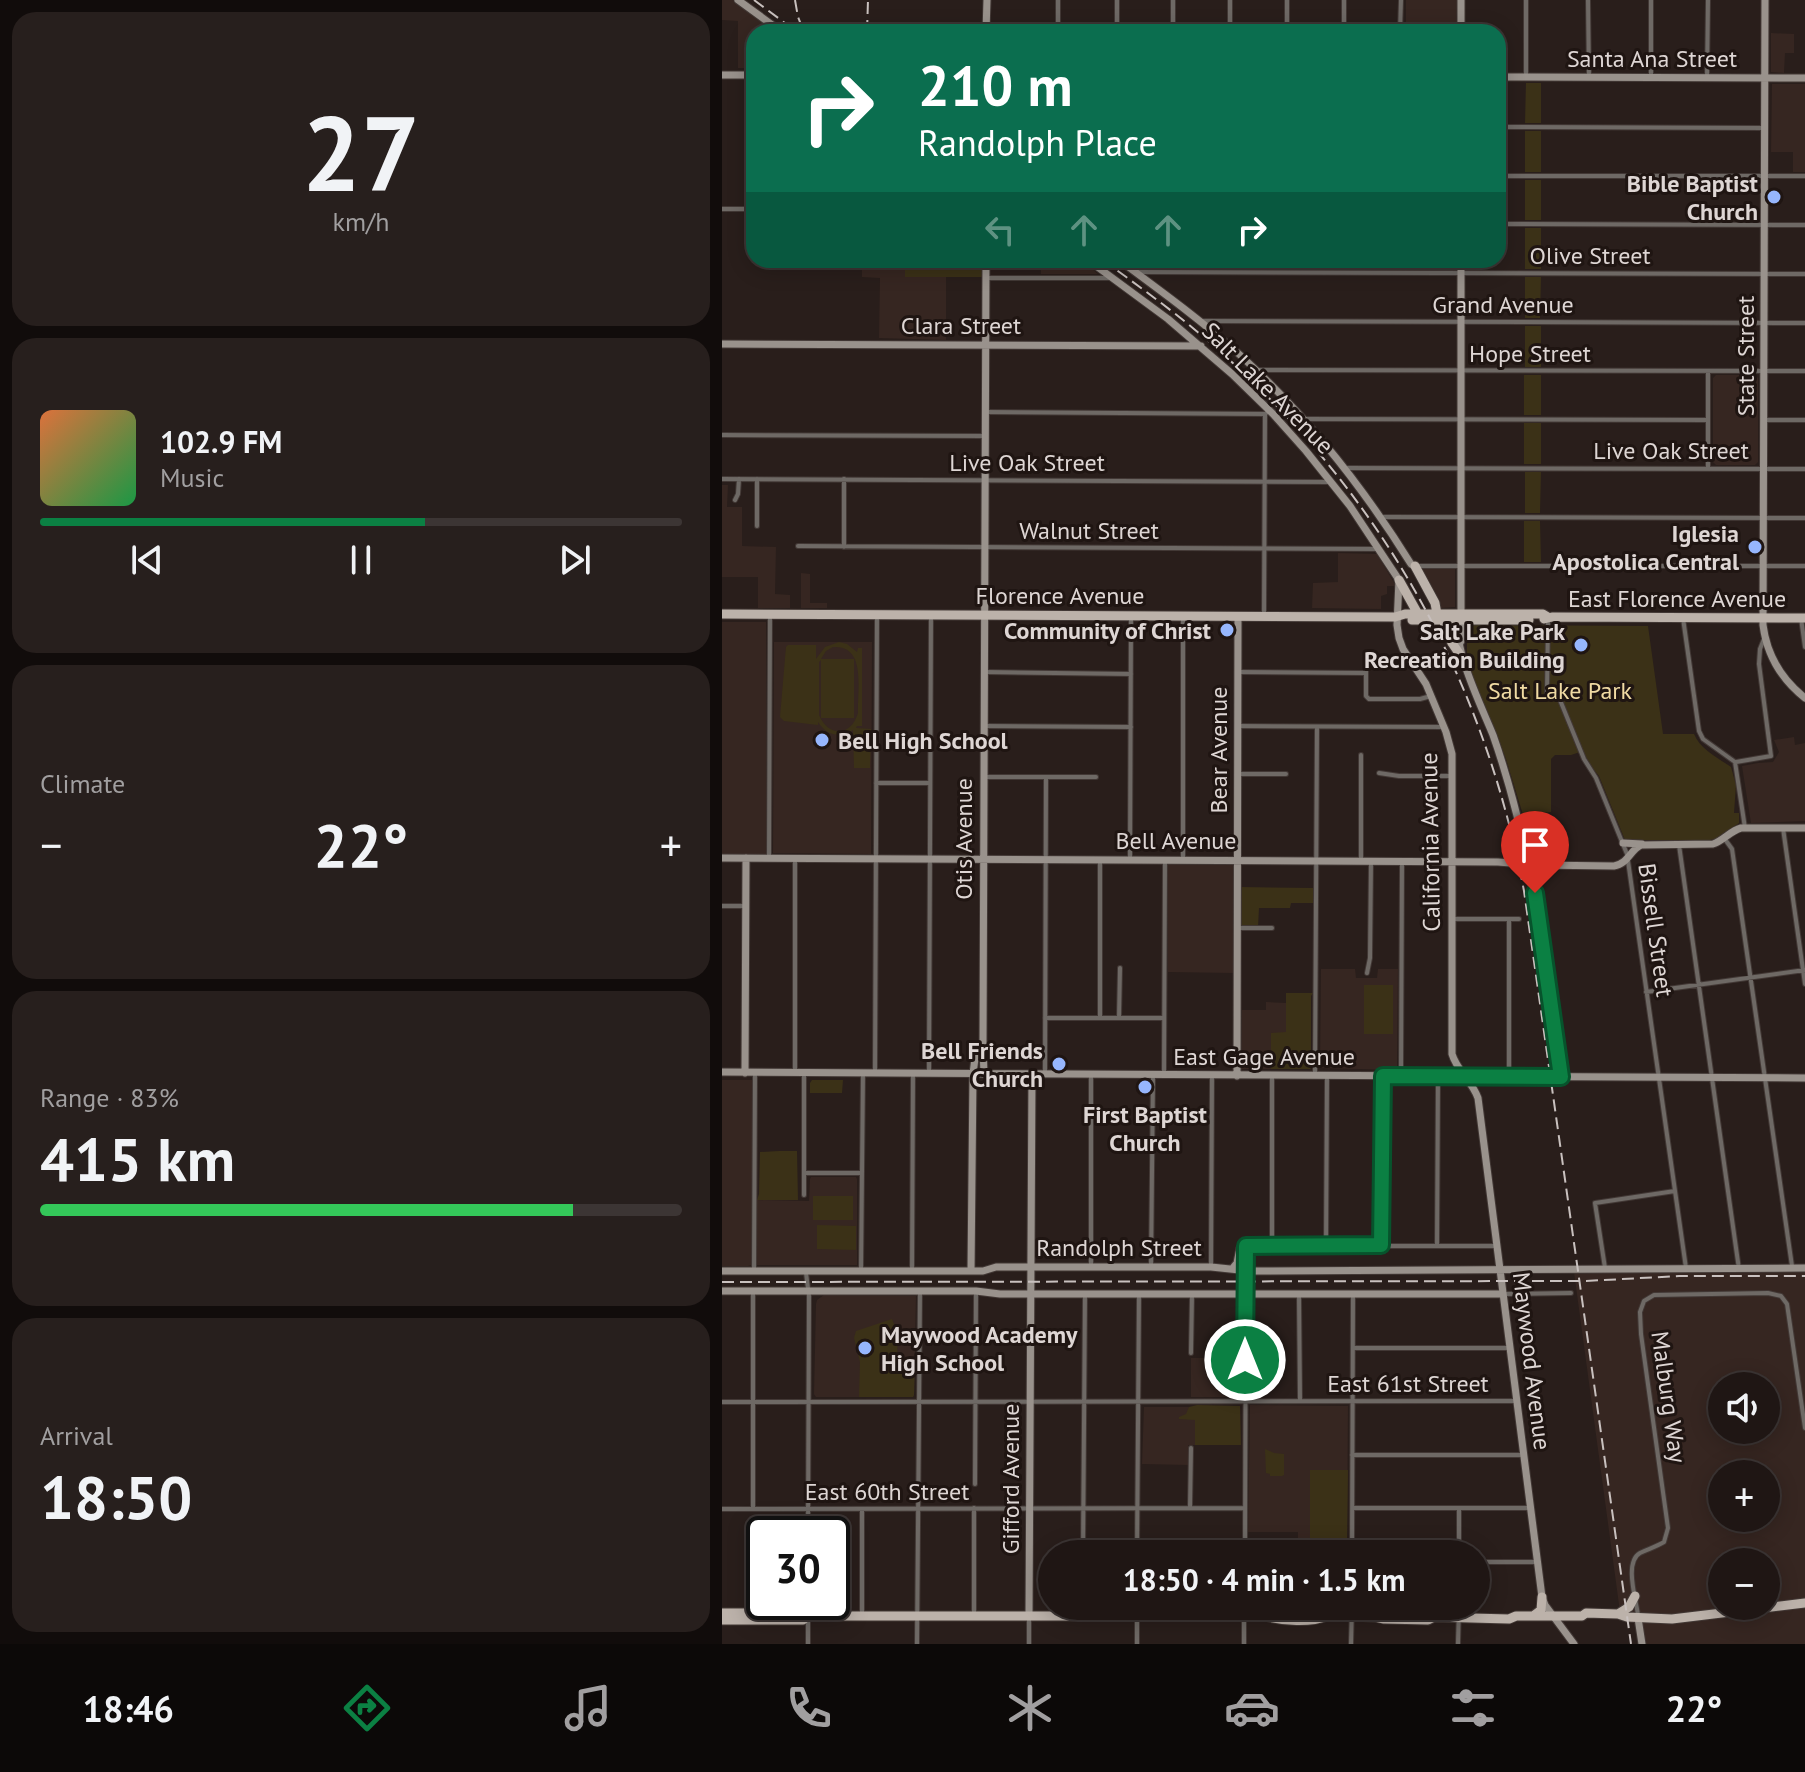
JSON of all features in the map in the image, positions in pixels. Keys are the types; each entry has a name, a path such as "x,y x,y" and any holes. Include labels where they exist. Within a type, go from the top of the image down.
{"main road":[{"path":"1415,566 1452,643 1463,659"},
{"path":"1399,580 1418,614"},
{"name":"Florence Avenue","path":"722,614 1398,617"},
{"name":"East Florence Avenue","path":"1398,617 1418,614 1440,617"},
{"name":"East Florence Avenue","path":"1398,617 1404,620 1543,614 1548,617 1803,618"},
{"path":"1631,1616 1629,1607 1635,1596"},
{"path":"1533,1616 1541,1610 1542,1597"},
{"path":"1490,1619 1582,1616 1588,1619 1617,1619 1631,1616 1672,1619 1805,1603"},
{"path":"722,1613 746,1613"},
{"path":"850,1616 1038,1616"},
{"path":"722,1620 746,1620"}],"street":[{"path":"738,0 771,24"},
{"path":"986,24 987,0"},
{"path":"1058,0 1058,24"},
{"path":"1117,0 1117,24"},
{"path":"1173,0 1173,24"},
{"path":"1230,0 1230,24"},
{"path":"1287,0 1287,24"},
{"path":"1344,0 1344,24"},
{"path":"1400,24 1401,0"},
{"path":"1461,0 1461,24"},
{"path":"1526,0 1526,77"},
{"path":"1588,0 1589,78"},
{"path":"1651,0 1651,78"},
{"path":"1707,78 1708,0"},
{"name":"State Street","path":"1765,0 1763,618 1765,637 1778,670 1805,698"},
{"path":"722,75 746,75"},
{"name":"Santa Ana Street","path":"1506,77 1805,78"},
{"path":"1506,127 1765,128"},
{"path":"1506,176 1805,176"},
{"path":"722,209 746,209"},
{"path":"1506,224 1805,225"},
{"name":"Otis Avenue","path":"971,1271 973,1074 974,1063 983,1045 986,268"},
{"name":"Salt Lake Avenue","path":"1099,268 1201,346 1232,374 1331,482 1399,580"},
{"name":"Salt Lake Avenue","path":"1130,268 1200,321 1256,370 1303,419 1345,468 1415,566"},
{"path":"1461,268 1463,639 1460,643 1463,659 1506,775 1529,864 1561,1077"},
{"name":"Olive Street","path":"1136,272 1805,274"},
{"path":"986,278 1113,278"},
{"name":"Grand Avenue","path":"1200,321 1805,323"},
{"name":"Clara Street","path":"722,344 1201,346"},
{"name":"Hope Street","path":"1256,370 1805,371"},
{"path":"1708,371 1708,469"},
{"path":"985,412 1267,412 1264,616"},
{"path":"1303,419 1708,420"},
{"path":"1764,420 1805,420"},
{"path":"722,435 985,436"},
{"name":"Live Oak Street","path":"1345,468 1805,469"},
{"name":"Live Oak Street","path":"722,479 1331,482"},
{"path":"735,500 739,479"},
{"path":"757,479 757,526"},
{"path":"844,479 844,547"},
{"path":"1381,517 1805,518"},
{"name":"Walnut Street","path":"798,546 1380,549"},
{"path":"1415,566 1805,566"},
{"path":"1398,617 1399,580"},
{"path":"769,858 770,614"},
{"path":"875,1073 877,614"},
{"path":"929,1073 931,615"},
{"path":"1130,860 1131,615"},
{"path":"1183,616 1183,860"},
{"name":"Bear Avenue","path":"1237,1076 1238,616"},
{"name":"California Avenue","path":"1398,617 1399,638 1431,696 1452,749 1452,1054 1464,1077"},
{"name":"Bissell Street","path":"1548,617 1547,694 1560,700 1583,759 1596,778 1627,859 1686,1268"},
{"path":"1683,618 1701,736 1735,762 1745,828"},
{"path":"1803,618 1805,647"},
{"path":"1735,762 1771,756 1759,664 1765,637"},
{"path":"1406,654 1392,660 1370,660 1366,664 1366,696 1369,699 1420,699 1431,696"},
{"path":"984,672 1131,674"},
{"path":"1238,672 1366,673"},
{"path":"984,726 1131,727"},
{"path":"1238,726 1444,727"},
{"path":"1315,1076 1317,727"},
{"path":"1361,755 1361,861"},
{"path":"1379,773 1452,776"},
{"path":"1238,774 1286,774"},
{"path":"984,777 1096,777"},
{"path":"1045,1074 1046,777"},
{"path":"876,783 930,783"},
{"path":"1623,843 1713,844 1732,831 1745,828 1805,828"},
{"path":"1782,828 1805,984"},
{"path":"1724,838 1732,849 1792,1269"},
{"path":"1627,859 1636,848 1644,845"},
{"path":"1679,845 1739,1269"},
{"name":"Bell Avenue","path":"722,858 1510,862 1614,866 1627,859"},
{"path":"745,1073 746,858"},
{"path":"795,858 804,1195"},
{"path":"1100,860 1100,1018"},
{"path":"1164,1075 1165,860"},
{"path":"1367,973 1370,958 1371,862"},
{"path":"1401,1073 1402,862"},
{"path":"722,906 746,906"},
{"path":"1451,919 1519,919"},
{"path":"1509,919 1509,1077"},
{"path":"1237,928 1272,928"},
{"path":"1119,1018 1120,968"},
{"path":"1646,992 1804,970"},
{"path":"1045,1018 1164,1018"},
{"path":"983,1045 984,1074"},
{"path":"1449,1077 1449,1058 1452,1054"},
{"name":"East Gage Avenue","path":"722,1072 1237,1076 1383,1076 1401,1073 1438,1077 1805,1078"},
{"path":"754,1270 755,1073"},
{"path":"861,1270 863,1073"},
{"path":"912,1271 913,1073"},
{"name":"Gifford Avenue","path":"1029,1644 1032,1074"},
{"path":"1091,1075 1091,1267"},
{"path":"1151,1267 1153,1075"},
{"path":"1211,1267 1212,1075"},
{"path":"1272,1076 1272,1246"},
{"path":"1326,1246 1327,1076"},
{"path":"1381,1245 1383,1076"},
{"path":"1477,1076 1478,1098"},
{"path":"1437,1246 1438,1077"},
{"name":"Maywood Avenue","path":"1464,1077 1478,1098 1542,1597 1574,1644"},
{"path":"804,1173 861,1173"},
{"path":"1605,1268 1595,1203 1675,1191"},
{"path":"1245,1540 1246,1246"},
{"path":"1232,1269 1237,1263 1240,1248 1246,1246 1497,1246"},
{"name":"Randolph Street","path":"722,1271 983,1271 996,1267 1211,1267 1246,1271 1805,1268"},
{"path":"806,1270 809,1290 809,1516"},
{"name":"Randolph Street","path":"722,1291 1571,1293"},
{"path":"753,1291 753,1509"},
{"path":"917,1644 920,1291"},
{"path":"975,1484 976,1291"},
{"name":"Malburg Way","path":"1631,1616 1635,1596 1631,1567 1633,1559 1664,1542 1668,1528 1641,1334 1640,1312 1644,1301 1654,1295 1768,1293 1781,1296 1787,1303 1805,1428"},
{"path":"1083,1540 1085,1294"},
{"path":"1137,1540 1139,1294"},
{"path":"1191,1353 1192,1294"},
{"path":"1299,1294 1300,1401"},
{"path":"1352,1540 1353,1294"},
{"path":"1353,1348 1510,1348"},
{"name":"East 61st Street","path":"722,1402 1517,1401"},
{"path":"1190,1508 1191,1448"},
{"path":"1352,1455 1524,1455"},
{"path":"974,1508 974,1617"},
{"name":"East 60th Street","path":"722,1509 1244,1508"},
{"path":"1352,1508 1531,1508"},
{"path":"1459,1508 1459,1540"},
{"path":"862,1509 862,1616"},
{"path":"1490,1562 1538,1562"},
{"path":"1631,1616 1642,1644"},
{"path":"808,1620 808,1644"},
{"path":"1137,1620 1137,1644"},
{"path":"1244,1620 1244,1644"},
{"path":"1351,1644 1352,1620"},
{"path":"1458,1644 1459,1620"}],"shaded area":[{"path":"722,0 733,0 765,24 746,24 746,68 738,68 738,21 722,20"},
{"path":"1406,0 1457,0 1456,24 1406,24"},
{"path":"1771,33 1794,34 1794,53 1785,53 1784,73 1771,72"},
{"path":"1772,84 1805,84 1805,172 1793,172 1793,152 1771,152"},
{"path":"862,268 905,268 905,277 946,277 946,340 879,338 880,278 862,277"},
{"path":"1041,268 1091,268 1098,274 1041,274"},
{"path":"1716,375 1755,375 1758,378 1758,462 1755,465 1716,465 1713,462 1713,378"},
{"path":"722,485 728,485 727,507 742,507 742,546 776,547 775,594 790,595 790,608 758,608 758,577 722,577"},
{"path":"1338,553 1377,554 1396,586 1387,586 1387,594 1381,596 1381,609 1312,608 1313,583 1338,582"},
{"path":"1421,569 1455,569 1455,607 1441,608"},
{"path":"801,573 810,574 810,603 827,603 827,608 801,608"},
{"path":"722,622 766,622 766,854 722,855"},
{"name":"Bell High School","path":"774,642 872,642 871,854 773,853"},
{"path":"1794,737 1795,745 1805,743 1805,821 1751,823 1742,766 1773,762 1779,752 1774,740"},
{"path":"1168,864 1233,865 1233,973 1168,972"},
{"path":"1321,969 1355,969 1356,978 1377,978 1378,969 1398,969 1397,1070 1320,1068"},
{"path":"1266,1002 1286,1003 1286,1033 1271,1033 1271,1069 1241,1069 1242,1010 1266,1010"},
{"path":"722,1080 752,1080 753,1083 751,1265 748,1266 722,1266"},
{"path":"811,1177 856,1177 857,1265 757,1265 757,1200 809,1201"},
{"path":"1574,1272 1805,1272 1805,1644 1644,1644 1640,1613 1620,1612"},
{"name":"Maywood Academy High School","path":"824,1295 916,1296 913,1397 816,1397 816,1304"},
{"path":"1191,1358 1241,1358 1241,1397 1191,1397"},
{"path":"1250,1405 1348,1406 1347,1540 1298,1540 1298,1532 1248,1532"},
{"path":"1144,1407 1195,1407 1195,1445 1188,1445 1188,1465 1142,1464"}],"green space":[{"path":"1526,83 1541,83 1541,123 1525,123"},
{"path":"1525,131 1541,131 1541,172 1525,172"},
{"path":"1525,180 1541,180 1541,220 1525,220"},
{"path":"1525,228 1541,228 1541,269 1525,269"},
{"path":"905,268 982,268 982,277 905,277"},
{"path":"1525,277 1541,277 1540,318 1525,318"},
{"path":"1525,326 1541,326 1541,367 1525,367"},
{"path":"1524,375 1541,375 1541,415 1524,415"},
{"path":"1524,423 1541,423 1541,464 1524,464"},
{"path":"1525,472 1541,472 1540,513 1525,513"},
{"path":"1524,521 1540,521 1541,562 1524,562"},
{"name":"Salt Lake Park","path":"1469,625 1648,626 1663,734 1694,734 1705,749 1731,767 1736,785 1734,813 1739,813 1739,823 1710,840 1625,840 1599,776 1583,751 1555,755 1551,759 1551,812 1541,813 1548,841 1531,841 1506,759 1467,662"},
{"path":"839,642 857,652 858,648 862,648 862,726 856,728 871,729 870,768 854,768 853,730 834,734 818,722 818,725 784,721 780,717 786,647 816,645 816,659 825,647","holes":["833,647 844,648 856,661 858,713 850,727 839,731 828,727 823,722 819,715 819,662 821,660 821,718 854,718 854,659 821,659"]},
{"path":"1240,887 1313,888 1313,903 1291,903 1290,908 1259,908 1258,927 1240,927"},
{"path":"1364,985 1393,985 1393,1034 1364,1034"},
{"path":"1286,993 1313,993 1310,1069 1271,1069 1271,1033 1286,1032"},
{"path":"812,1080 843,1080 842,1093 810,1093"},
{"path":"797,1151 798,1200 757,1200 760,1152"},
{"path":"813,1196 853,1196 853,1220 813,1220"},
{"path":"817,1225 856,1226 856,1250 817,1249"},
{"path":"892,1319 894,1324 898,1324 897,1360 915,1361 914,1395 859,1397 860,1362 854,1338 856,1331"},
{"path":"1240,1406 1241,1445 1195,1445 1195,1420 1179,1417 1186,1414 1189,1407"},
{"path":"1265,1449 1284,1454 1284,1475 1270,1476 1266,1473"},
{"path":"1310,1470 1348,1470 1347,1540 1310,1540"}],"railway":[{"path":"754,0 786,24"},
{"path":"795,0 801,24"},
{"path":"867,24 868,0"},
{"path":"1114,268 1214,346 1273,402 1326,462 1374,525 1416,592 1451,662 1481,735 1506,812 1524,891 1631,1644"},
{"path":"722,1282 1586,1281 1679,1276 1805,1276"}],"place":[{"name":"Bible Baptist Church","path":"1774,197"},
{"name":"Iglesia Apostolica Central","path":"1755,547"},
{"name":"Community of Christ","path":"1227,630"},
{"name":"Salt Lake Park Recreation Building","path":"1581,645"},
{"name":"Bell High School","path":"822,740"},
{"name":"Bell Friends Church","path":"1059,1064"},
{"name":"First Baptist Church","path":"1145,1087"},
{"name":"Maywood Academy High School","path":"865,1348"}],"route":[{"path":"1245,1360 1246,1246 1381,1245 1383,1076 1561,1077 1535,893"}]}
